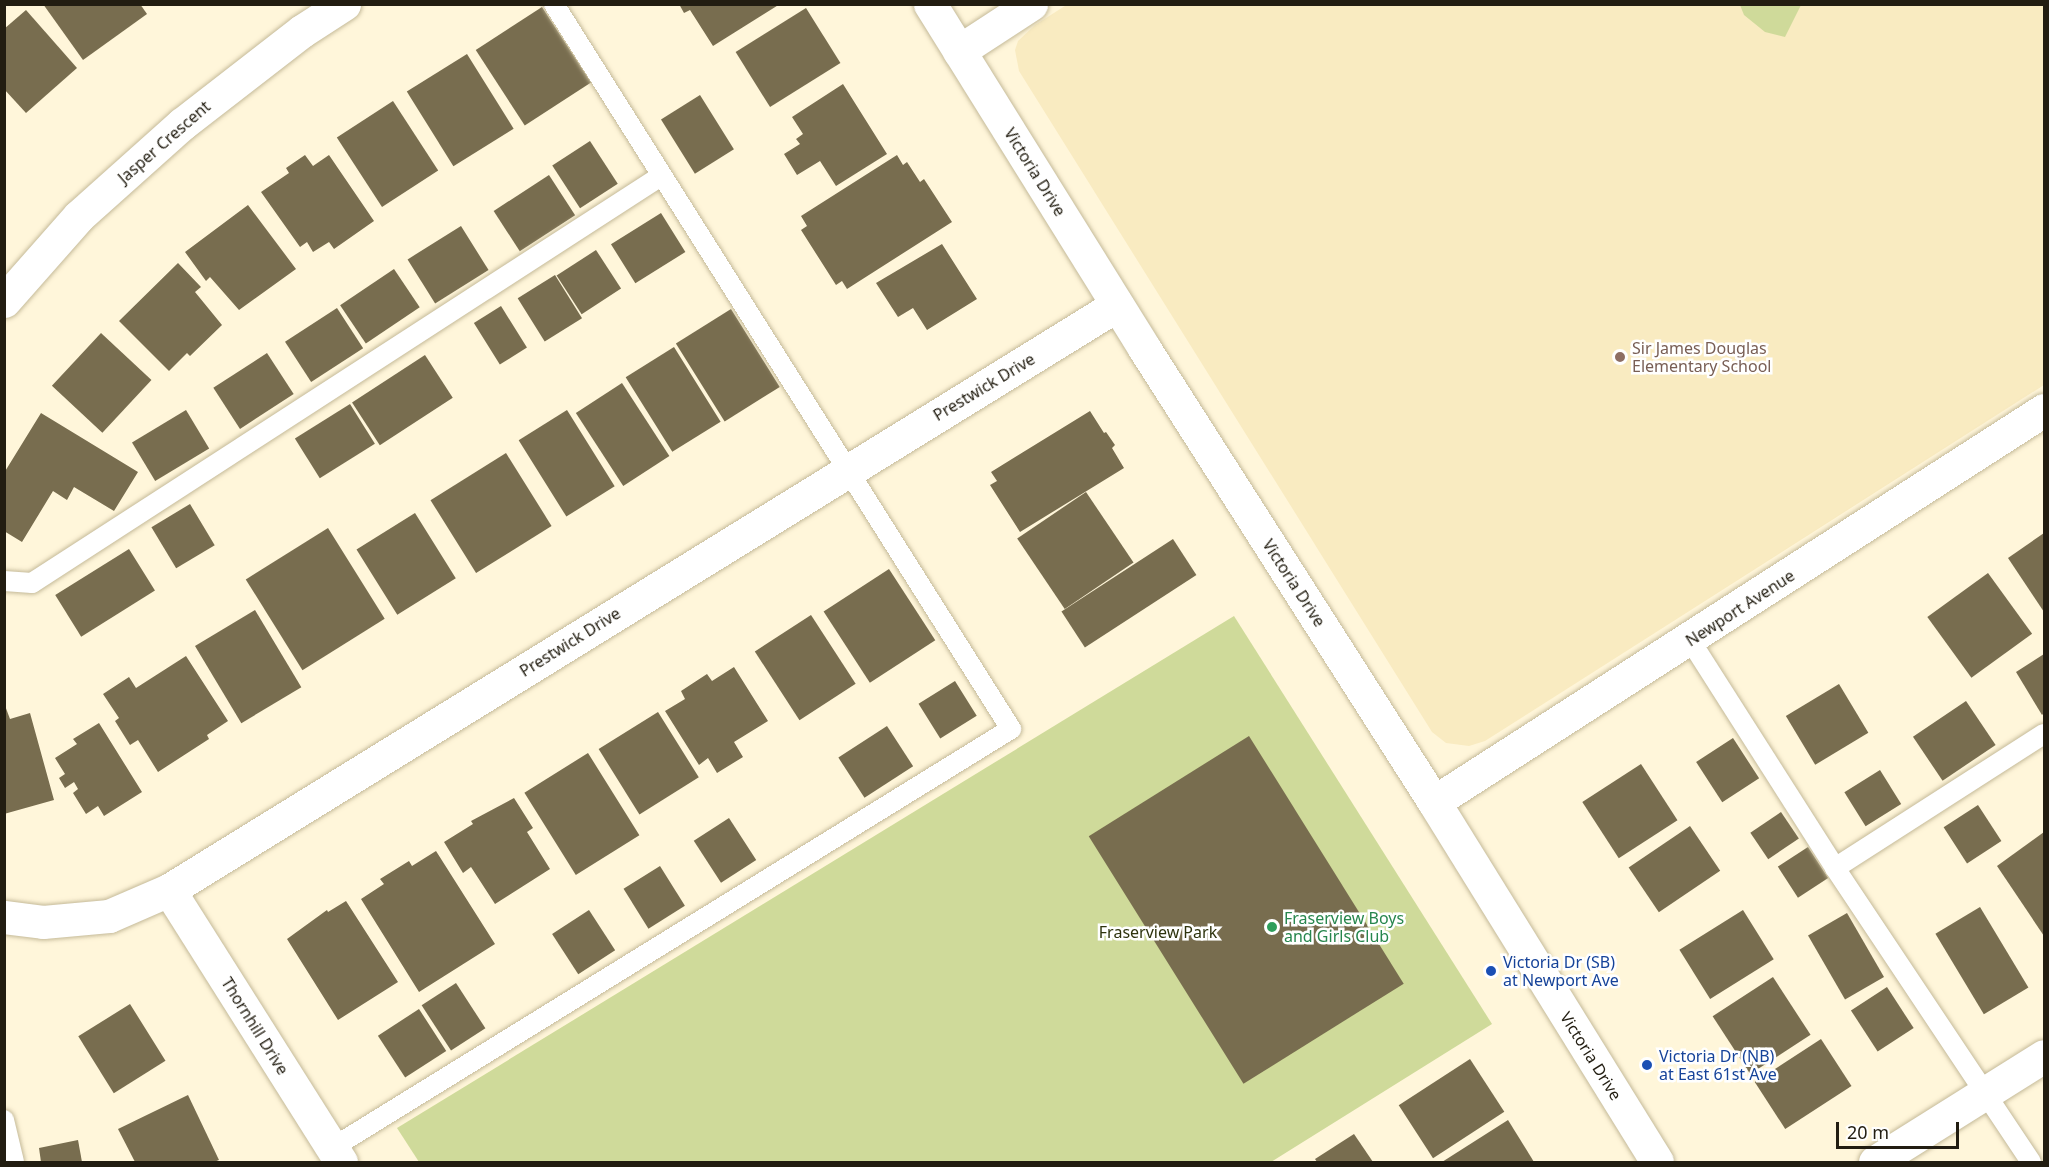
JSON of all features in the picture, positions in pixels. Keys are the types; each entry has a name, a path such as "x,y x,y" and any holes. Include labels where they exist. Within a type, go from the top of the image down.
{"street":[{"name":"Jasper Crescent","path":"4,301 79,216 182,124 302,32 344,4"},
{"name":"Victoria Drive","path":"930,4 1117,305 1434,802 1657,1162"},
{"path":"959,51 1031,4"},
{"name":"Prestwick Drive","path":"4,917 43,922 109,916 169,890 1117,305"},
{"name":"Newport Avenue","path":"1434,802 1690,640 2044,410"},
{"name":"Thornhill Drive","path":"169,890 336,1155"},
{"path":"1875,1162 2044,1056"}],"lane":[{"path":"336,1155 1011,729 554,4"},
{"path":"4,581 32,583 661,176"},
{"path":"1690,640 1835,868 2031,1162"},
{"path":"1835,868 2044,734"},
{"path":"4,1120 14,1162"}],"shaded area":[{"name":"Sir James Douglas Elementary School","path":"1068,4 2044,5 2044,385 1485,741 1469,746 1446,743 1432,732 1019,71 1015,50 1018,41 1035,25"}],"green space":[{"path":"1740,5 1801,5 1785,37 1765,32 1744,15"},
{"name":"Fraserview Park","path":"1234,616 1492,1024 1271,1162 419,1162 397,1128"}],"building":[{"path":"43,4 140,4 147,14 83,60"},
{"path":"679,4 780,4 713,46 690,10 684,13"},
{"path":"542,7 591,82 525,126 476,50"},
{"path":"806,8 840,63 770,107 736,52"},
{"path":"26,10 77,68 26,113 4,89 4,29"},
{"path":"467,54 514,129 453,166 407,92"},
{"path":"843,84 887,154 836,186 820,161 797,175 784,154 800,144 796,139 803,134 792,117"},
{"path":"700,95 734,149 695,174 661,119"},
{"path":"393,101 438,171 382,207 337,137"},
{"path":"590,141 618,184 580,208 552,166"},
{"path":"305,155 313,166 329,155 374,221 334,249 329,242 313,252 307,242 300,247 261,192 289,173 286,168"},
{"path":"897,155 903,165 907,162 920,182 924,179 952,222 847,289 842,281 836,285 801,230 807,226 801,216"},
{"path":"549,175 575,215 520,251 494,211"},
{"path":"248,205 296,269 239,310 210,277 206,281 185,252"},
{"path":"661,213 685,252 635,283 611,244"},
{"path":"461,226 489,270 435,303 408,259"},
{"path":"942,244 977,299 927,330 913,308 898,317 876,283"},
{"path":"596,250 621,289 582,314 557,276"},
{"path":"178,263 201,287 195,292 222,325 190,356 187,353 169,371 119,321"},
{"path":"394,269 420,307 366,343 340,305"},
{"path":"555,275 582,318 545,342 518,298"},
{"path":"501,306 527,348 500,365 474,323"},
{"path":"337,308 363,348 311,382 285,342"},
{"path":"731,309 780,387 725,421 676,343"},
{"path":"101,333 151,380 102,433 52,386"},
{"path":"674,347 721,422 672,452 626,377"},
{"path":"267,353 294,394 240,429 213,388"},
{"path":"425,355 453,398 380,445 352,402"},
{"path":"622,383 669,456 623,486 576,413"},
{"path":"350,404 375,444 320,478 295,438"},
{"path":"186,410 209,449 155,481 132,442"},
{"path":"567,410 615,486 566,517 519,440"},
{"path":"1090,411 1115,445 1112,448 1124,468 1020,532 990,485 997,481 991,472"},
{"path":"41,413 138,472 114,511 74,487 67,500 53,491 22,542 4,531 4,473"},
{"path":"506,453 552,526 476,573 431,500"},
{"path":"1086,492 1134,562 1065,609 1017,538"},
{"path":"190,504 215,545 176,568 151,527"},
{"path":"415,513 456,578 397,615 356,550"},
{"path":"328,528 385,619 302,670 246,579"},
{"path":"2044,533 2044,612 2008,558"},
{"path":"1173,539 1196,575 1085,647 1061,611"},
{"path":"129,549 155,591 81,637 55,595"},
{"path":"889,569 935,640 870,683 824,611"},
{"path":"1988,573 2032,634 1971,678 1927,617"},
{"path":"255,610 301,687 241,723 195,646"},
{"path":"811,615 856,684 799,720 755,651"},
{"path":"2044,654 2044,713 2042,715 2016,672"},
{"path":"186,656 228,721 207,735 209,739 158,772 138,740 130,745 115,721 119,718 103,694 129,677 136,688"},
{"path":"734,667 768,721 734,742 743,757 717,773 708,758 699,765 665,711 685,699 681,691 707,674 712,681"},
{"path":"955,681 977,716 940,739 919,704"},
{"path":"1839,684 1868,733 1815,765 1786,716"},
{"path":"1966,701 1996,745 1943,781 1913,737"},
{"path":"4,703 10,719 30,713 54,800 4,814"},
{"path":"658,712 699,777 639,814 599,749"},
{"path":"99,723 142,792 104,816 98,806 86,814 73,793 78,789 74,782 65,788 59,778 65,774 55,758 77,744 73,739"},
{"path":"887,726 913,766 864,798 838,758"},
{"path":"1249,736 1404,984 1243,1084 1089,836"},
{"path":"1733,738 1759,778 1722,802 1696,762"},
{"path":"588,753 639,835 576,875 524,793"},
{"path":"1641,764 1677,820 1619,858 1582,802"},
{"path":"1880,770 1901,804 1866,826 1844,792"},
{"path":"514,798 533,828 527,832 550,869 495,904 471,867 463,873 444,842 473,824 471,821"},
{"path":"1978,805 2001,841 1967,863 1944,827"},
{"path":"1781,812 1799,839 1768,859 1750,833"},
{"path":"729,818 756,860 721,883 694,841"},
{"path":"1690,826 1720,871 1659,912 1629,867"},
{"path":"2044,832 2044,936 1997,866"},
{"path":"1808,847 1828,878 1798,898 1778,867"},
{"path":"436,851 495,944 419,992 361,899 384,884 380,879 409,861 412,866"},
{"path":"660,866 685,906 648,929 624,889"},
{"path":"346,901 398,982 338,1020 287,939 327,910 328,912"},
{"path":"1980,907 2028,988 1984,1014 1935,934"},
{"path":"589,910 615,950 578,974 552,934"},
{"path":"1743,910 1774,959 1710,999 1679,950"},
{"path":"1847,913 1884,977 1845,1000 1808,936"},
{"path":"1773,977 1811,1035 1750,1074 1713,1016"},
{"path":"456,983 485,1028 451,1051 422,1005"},
{"path":"1887,987 1914,1028 1878,1052 1851,1010"},
{"path":"130,1004 166,1061 114,1093 78,1036"},
{"path":"419,1009 446,1051 405,1078 378,1036"},
{"path":"1821,1039 1851,1086 1785,1129 1755,1082"},
{"path":"1470,1059 1504,1112 1433,1158 1399,1105"},
{"path":"188,1095 219,1160 214,1162 135,1162 118,1129"},
{"path":"1508,1120 1534,1162 1442,1162"},
{"path":"1354,1134 1373,1162 1317,1162 1315,1159"},
{"path":"78,1140 82,1162 41,1162 39,1148"}],"place":[{"name":"Sir James Douglas Elementary School","path":"1620,357"},
{"name":"Fraserview Boys and Girls Club","path":"1272,927"},
{"name":"Victoria Dr (SB) at Newport Ave","path":"1491,971"},
{"name":"Victoria Dr (NB) at East 61st Ave","path":"1647,1065"}]}
